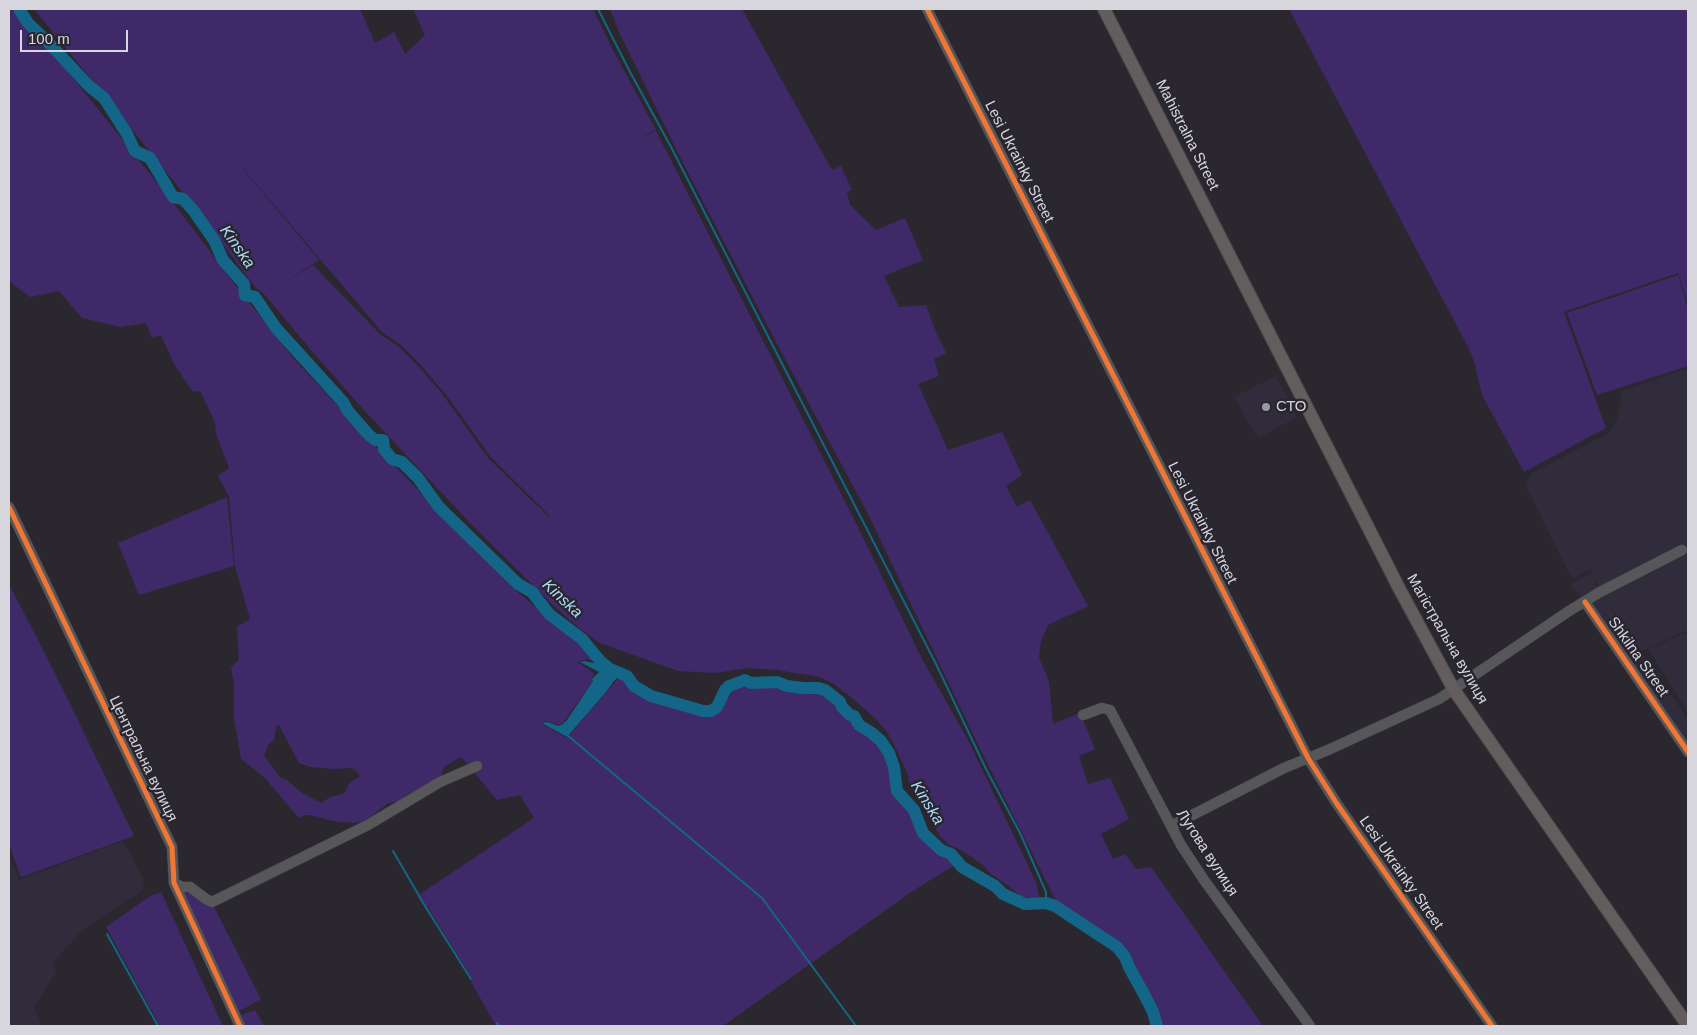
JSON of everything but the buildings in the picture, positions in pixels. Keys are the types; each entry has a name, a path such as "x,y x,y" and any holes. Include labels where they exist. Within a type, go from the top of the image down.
{"main road":[{"name":"Mahistralna Street","path":"1104,9 1250,295"},
{"name":"Магістральна вулиця","path":"1250,295 1400,590 1454,690 1688,1026"}],"street":[{"name":"Lesi Ukrainky Street","path":"927,9 1308,758 1337,804 1492,1026"},
{"name":"Центральна вулиця","path":"9,507 172,847 174,883 240,1026"},
{"path":"1171,826 1284,768 1434,702 1585,602 1682,550"},
{"name":"Shkilna Street","path":"1585,602 1688,752"},
{"name":"Лугова вулиця","path":"1083,715 1102,708 1110,710 1181,845 1204,880 1310,1026"},
{"path":"174,883 182,888 190,887 212,902 368,825 440,782 477,766"}],"shaded area":[{"path":"9,9 17,9 25,23 45,41 294,359 385,456 520,594 589,652 596,662 587,659 578,662 595,674 591,678 593,681 563,723 558,725 545,721 542,724 567,738 621,675 625,676 633,689 647,697 684,711 702,714 710,714 721,710 730,688 738,685 779,686 824,692 840,707 858,729 876,739 884,751 890,768 891,790 911,814 920,832 955,865 911,892 723,1026 496,1026 471,982 472,978 428,907 433,903 425,908 417,896 534,818 520,795 497,800 461,757 444,767 440,779 426,784 420,790 409,793 399,801 388,803 368,819 361,822 333,821 309,815 304,815 301,818 297,816 265,778 241,759 234,718 234,684 231,667 239,660 237,627 250,619 235,566 229,497 218,476 229,468 216,434 215,422 200,391 193,392 174,364 161,335 152,338 146,323 121,327 82,318 59,291 30,297 9,281","holes":["279,725 299,763 310,767 352,768 359,774 359,777 349,783 343,794 332,796 321,803 302,793 287,780 281,778 264,756 268,745 274,740 276,727"]},
{"path":"34,9 360,9 375,43 394,32 405,54 425,35 413,9 593,9 656,130 633,141 656,131 856,523 921,657 969,742 1037,885 1039,898 1021,896 991,874 983,865 963,851 949,845 940,836 910,785 908,775 889,735 877,720 834,684 820,677 777,670 748,668 715,673 678,671 600,643 579,628 472,525 363,409 264,294 255,287 198,211","holes":["213,133 382,332 401,345 420,364 448,397 490,456 551,519 488,458 440,391 417,365 399,347 380,334 313,265 281,284 319,260"]},
{"path":"610,9 742,9 832,170 841,166 852,190 847,192 850,205 876,230 905,218 923,260 884,276 899,307 926,305 946,353 934,359 939,376 918,384 948,450 1002,432 1022,475 1006,486 1017,507 1030,500 1088,606 1048,625 1041,641 1039,657 1049,682 1053,724 1080,713 1095,749 1079,756 1088,784 1110,778 1129,819 1101,834 1113,859 1125,854 1136,869 1151,867 1263,1026 1160,1026 1153,1002 1126,951 1056,901 983,755 868,514 681,159 619,32"},
{"path":"1289,9 1688,9 1688,304 1678,273 1564,312 1606,428 1524,472 1482,395 1474,361 1467,345"},
{"path":"1678,275 1688,309 1688,366 1597,395 1567,313"},
{"path":"1688,368 1688,630 1641,651 1603,595 1590,569 1572,579 1525,484 1532,473 1609,433 1617,419 1622,391"},
{"name":"СТО","path":"1276,376 1297,417 1258,438 1234,397"},
{"path":"227,497 234,566 139,595 118,543"},
{"path":"1591,573 1600,592 1688,719 1688,752 1585,602 1570,584"},
{"path":"9,584 56,675 134,836 21,877 9,845"},
{"path":"1688,632 1688,712 1648,649"},
{"path":"123,841 144,880 142,891 82,930 52,964 56,972 34,1006 41,1026 9,1026 9,854 19,880"},
{"path":"181,891 192,891 213,905 261,999 238,1012"},
{"path":"161,892 223,1026 160,1026 106,927 150,896"},
{"path":"255,1010 264,1026 244,1026 239,1016"}],"water":[{"path":"600,656 609,666 623,672 606,692 567,737 542,723 547,722 558,726 567,720 593,681 592,679 599,672 580,662 585,661 597,664 596,660"}],"waterway":[{"name":"Kinska","path":"19,9 28,23 89,86 104,98 127,134 135,151 150,158 173,197 183,199 193,210 214,240 223,260 244,284 245,295 255,297 276,328 343,402 348,411 368,434 375,440 383,440 384,449 392,459 402,462 418,478 439,507 518,584 532,592 549,614 582,639 601,662 610,669 627,676 634,686 651,696 703,711 711,711 717,707 729,686 745,680 751,683 777,682 787,686 825,690 840,702 850,715 854,716 859,725 881,741 889,753 894,767 897,791 914,810 923,833 941,850 951,854 962,867 995,886 1003,894 1025,904 1046,903 1055,906 1117,947 1125,957 1145,996 1157,1026"},
{"path":"598,9 671,147 936,664 986,769 1020,833 1046,892 1046,903"},
{"path":"567,735 762,898 856,1026"},
{"path":"393,851 471,979"},
{"path":"107,934 158,1026"}],"cycle path":[{"path":"927,9 1308,758 1337,804 1492,1026"},
{"path":"9,507 172,847 174,883 240,1026"},
{"path":"1585,602 1688,752"}],"place":[{"name":"СТО","path":"1266,407"}]}
